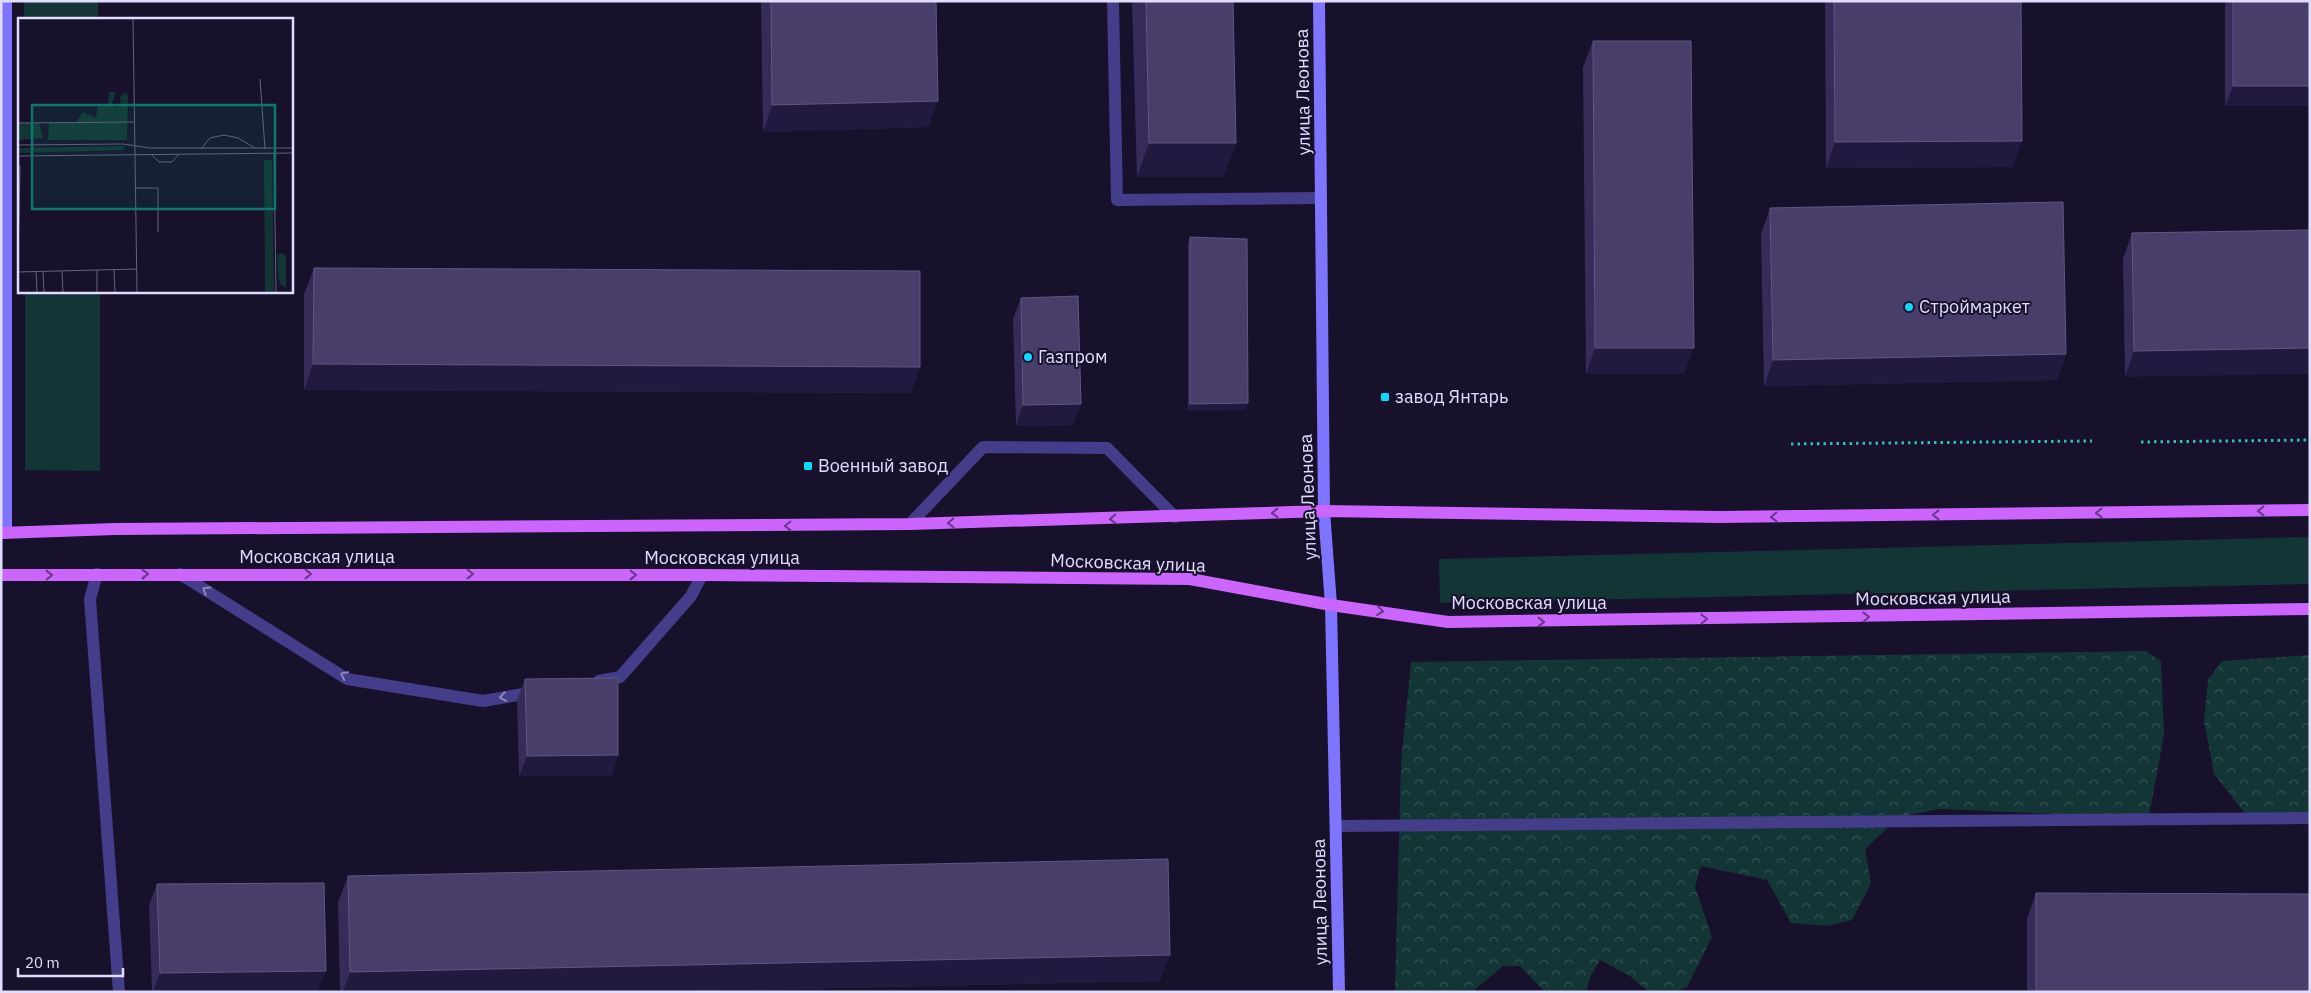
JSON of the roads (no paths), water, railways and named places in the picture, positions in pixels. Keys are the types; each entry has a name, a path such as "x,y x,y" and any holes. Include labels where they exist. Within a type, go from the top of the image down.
{"main road":[{"name":"Московская улица","path":"3,533 125,529 910,524 1324,511 1730,517 2310,510"},
{"name":"Московская улица","path":"1,576 97,574 702,575 1190,579 1331,605 1448,622 1577,622 2310,608"}],"street":[{"path":"3,533 6,1"},
{"name":"улица Леонова","path":"1319,1 1324,511 1331,605 1339,992"}],"lane":[{"path":"1113,1 1117,200 1321,198"},
{"path":"910,524 983,447 1107,448 1175,517"},
{"path":"97,574 90,599 119,992"},
{"path":"180,574 348,679 483,701 552,689"},
{"path":"591,682 620,677 691,596 702,575"},
{"path":"1336,826 2310,818"}],"place":[{"name":"Строймаркет","path":"1909,307"},
{"name":"Газпром","path":"1028,357"},
{"name":"завод Янтарь","path":"1385,397"},
{"name":"Военный завод","path":"808,466"}]}
